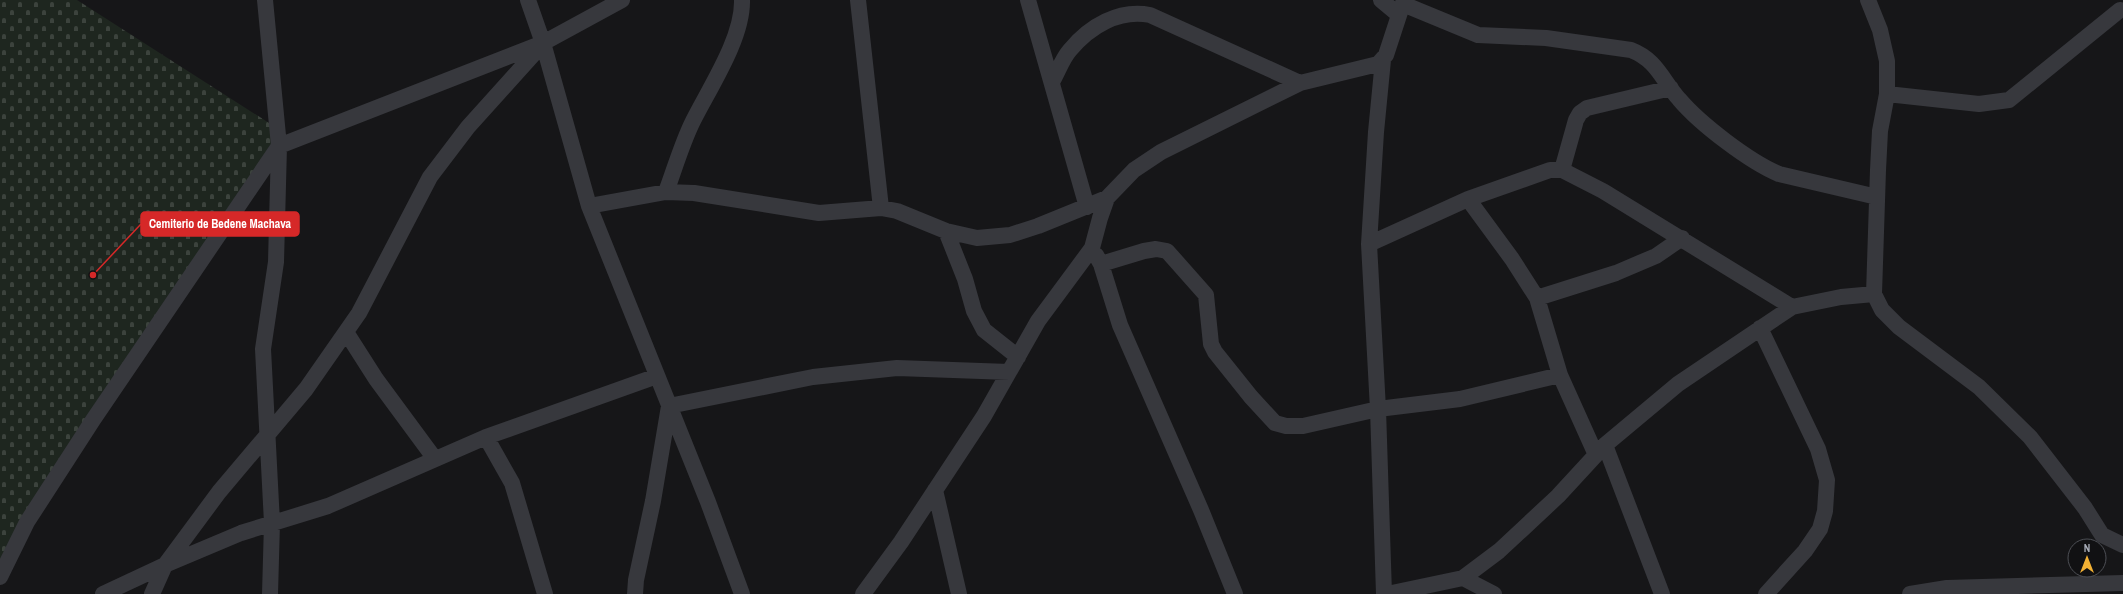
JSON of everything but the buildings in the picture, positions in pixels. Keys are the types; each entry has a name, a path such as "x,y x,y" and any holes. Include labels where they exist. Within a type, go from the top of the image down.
{"street":[{"path":"265,0 279,146 276,262 263,349 266,436 272,523 270,594"},
{"path":"528,0 544,43 589,206 708,502 742,594"},
{"path":"0,576 27,522 160,319 279,146 544,43 622,0"},
{"path":"666,192 692,122 723,64 738,25 742,0"},
{"path":"858,0 881,208"},
{"path":"1028,0 1087,207"},
{"path":"1381,0 1402,6 1478,35 1546,38 1631,50 1642,54 1651,61 1692,113 1764,168 1779,174 1877,197"},
{"path":"1868,0 1880,30 1887,61 1887,94 1880,131 1874,294 1882,310 1899,328 1978,387 2030,437 2085,508 2102,535 2123,545"},
{"path":"1384,594 1378,409 1369,244 1376,132 1383,60 1402,6"},
{"path":"1887,94 1978,104 2009,100 2119,8"},
{"path":"1052,82 1069,50 1089,31 1114,17 1136,12 1150,15 1300,83"},
{"path":"152,594 165,565 219,492 306,389 359,313 430,177 468,127 544,43"},
{"path":"863,594 901,542 984,416 1038,321 1092,248 1100,218 1108,198 1134,170 1161,152 1300,83 1378,64 1383,60"},
{"path":"1562,170 1580,113 1586,108 1671,88"},
{"path":"1369,244 1468,199 1550,170 1562,170 1603,191 1682,238 1792,307"},
{"path":"589,206 666,192 694,193 819,213 881,208 896,211 946,231 976,238 1010,234 1038,226 1108,198"},
{"path":"1468,199 1512,259 1537,298 1560,375 1600,450 1662,594"},
{"path":"946,231 965,279 974,311 984,330 1018,357"},
{"path":"1537,298 1616,273 1656,256 1682,238"},
{"path":"1092,248 1101,264 1120,325 1202,510 1235,594"},
{"path":"1101,264 1144,251 1156,249 1167,252 1206,295 1211,344 1215,352 1251,397 1275,423 1286,426 1303,426 1378,409 1460,399 1560,375"},
{"path":"1387,594 1463,578 1515,536 1558,496 1600,450 1678,384 1792,307 1841,297 1874,294"},
{"path":"1760,328 1818,449 1827,480 1825,511 1820,529 1805,551 1766,594"},
{"path":"346,332 376,379 435,459"},
{"path":"669,406 813,377 897,368 1009,372"},
{"path":"103,594 165,565 241,533 328,506 486,437 657,376"},
{"path":"635,594 669,406"},
{"path":"486,437 512,483 545,594"},
{"path":"936,490 959,594"},
{"path":"1463,578 1494,594"},
{"path":"1910,594 1946,588 2123,583"}],"green space":[{"path":"0,0 77,0 280,130 0,564"}],"place":[{"name":"Cemiterio de Bedene Machava","path":"93,275"}]}
